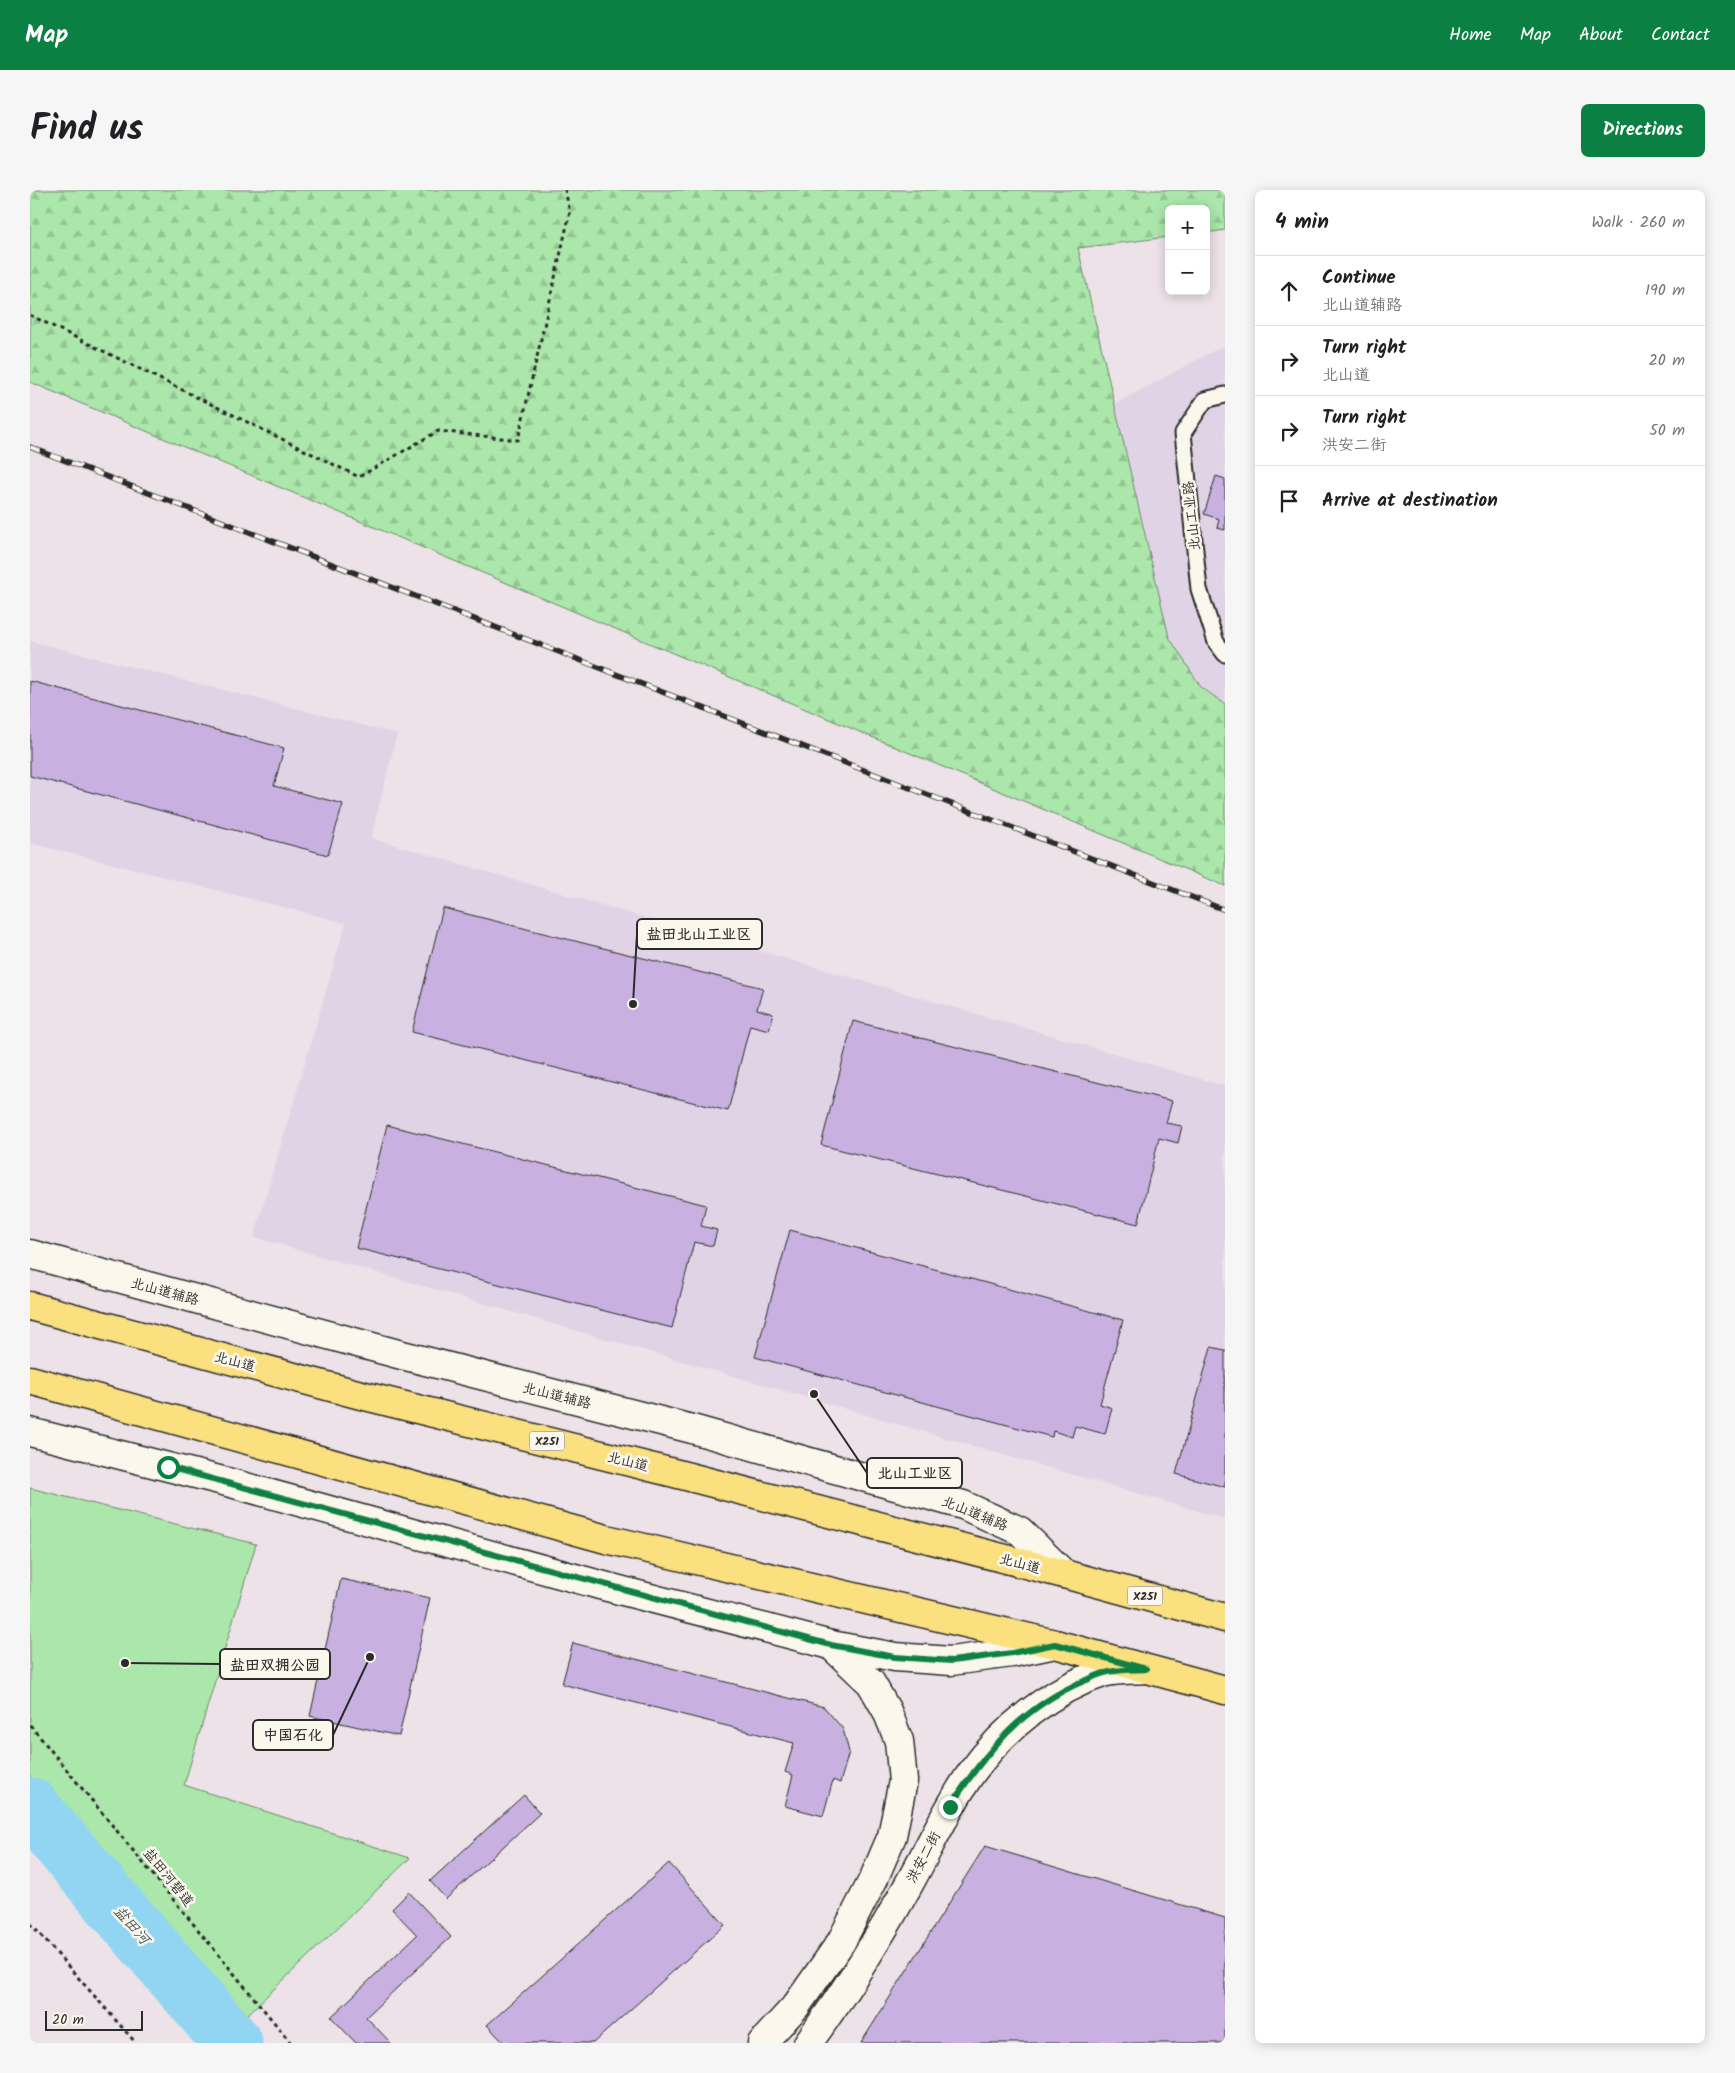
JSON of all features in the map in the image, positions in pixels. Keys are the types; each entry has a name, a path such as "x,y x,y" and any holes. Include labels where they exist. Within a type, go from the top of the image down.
{"main road":[{"name":"北山道","path":"30,1306 357,1394 674,1473 1064,1574 1225,1618"},
{"path":"30,1380 606,1539 1055,1644 1225,1690"}],"street":[{"name":"北山道辅路","path":"30,1254 398,1354 692,1429 964,1505 1020,1531 1064,1574"},
{"path":"30,1432 231,1483 600,1585 831,1645 895,1657 952,1661 1012,1653 1055,1644"},
{"path":"762,2043 796,2006 841,1942 874,1878 892,1836 903,1781 899,1741 887,1712 871,1683 831,1645"},
{"name":"洪安二街","path":"808,2043 871,1950 972,1771 991,1749 1026,1715 1067,1688 1105,1673 1146,1669"}],"lane":[{"name":"北山工业路","path":"1225,395 1204,400 1184,433 1198,589 1216,642 1225,654"}],"path":[{"path":"30,315 359,477 438,431 518,440 570,212 565,190"},
{"name":"盐田河碧道","path":"30,1725 291,2043"},
{"path":"30,1924 136,2043"}],"shaded area":[{"path":"1225,345 1225,704 1202,687 1169,637 1115,404"},
{"path":"30,641 397,734 371,838 1225,1086 1225,1519 254,1237 346,923 30,843"}],"green space":[{"path":"30,190 1225,190 1225,230 1210,232 1210,205 1165,205 1165,237 1078,248 1169,637 1201,687 1225,704 1225,886 30,382"},
{"path":"30,1488 256,1544 184,1785 410,1858 247,2015 30,1781"}],"building":[{"path":"1216,476 1225,479 1225,530 1217,528 1219,519 1204,514"},
{"path":"30,681 284,748 274,786 343,804 328,855 30,776"},
{"path":"443,908 763,988 757,1009 773,1014 769,1030 750,1025 728,1111 412,1032"},
{"path":"853,1021 1172,1101 1166,1123 1182,1126 1178,1143 1159,1138 1138,1224 821,1145"},
{"path":"387,1125 706,1205 701,1226 717,1230 713,1246 694,1242 672,1328 356,1248"},
{"path":"790,1230 1123,1320 1100,1404 1112,1408 1105,1434 1075,1426 1072,1437 1053,1431 1052,1437 755,1357"},
{"path":"1211,1347 1225,1350 1225,1487 1176,1474"},
{"path":"341,1579 430,1598 399,1736 310,1716"},
{"path":"573,1643 824,1707 843,1729 849,1752 840,1783 833,1780 823,1816 785,1806 793,1775 785,1772 794,1743 562,1684"},
{"path":"524,1795 540,1813 446,1899 430,1881"},
{"path":"985,1846 1225,1918 1225,2043 861,2043"},
{"path":"669,1863 725,1925 593,2043 504,2043 487,2025"},
{"path":"409,1892 451,1937 366,2017 391,2043 356,2043 331,2017 417,1935 392,1909"}],"waterway":[{"name":"盐田河","path":"30,1807 233,2043"}],"railway":[{"path":"30,447 1225,910"}],"place":[{"name":"盐田北山工业区","path":"633,1004"},
{"name":"北山工业区","path":"814,1394"},
{"name":"中国石化","path":"370,1657"},
{"name":"盐田双拥公园","path":"125,1663"}],"route":[{"path":"168,1467 600,1585 831,1645 895,1657 952,1661 1012,1653 1055,1644 1146,1669 1105,1673 1067,1688 1026,1715 991,1749 972,1771 950,1807"}]}
